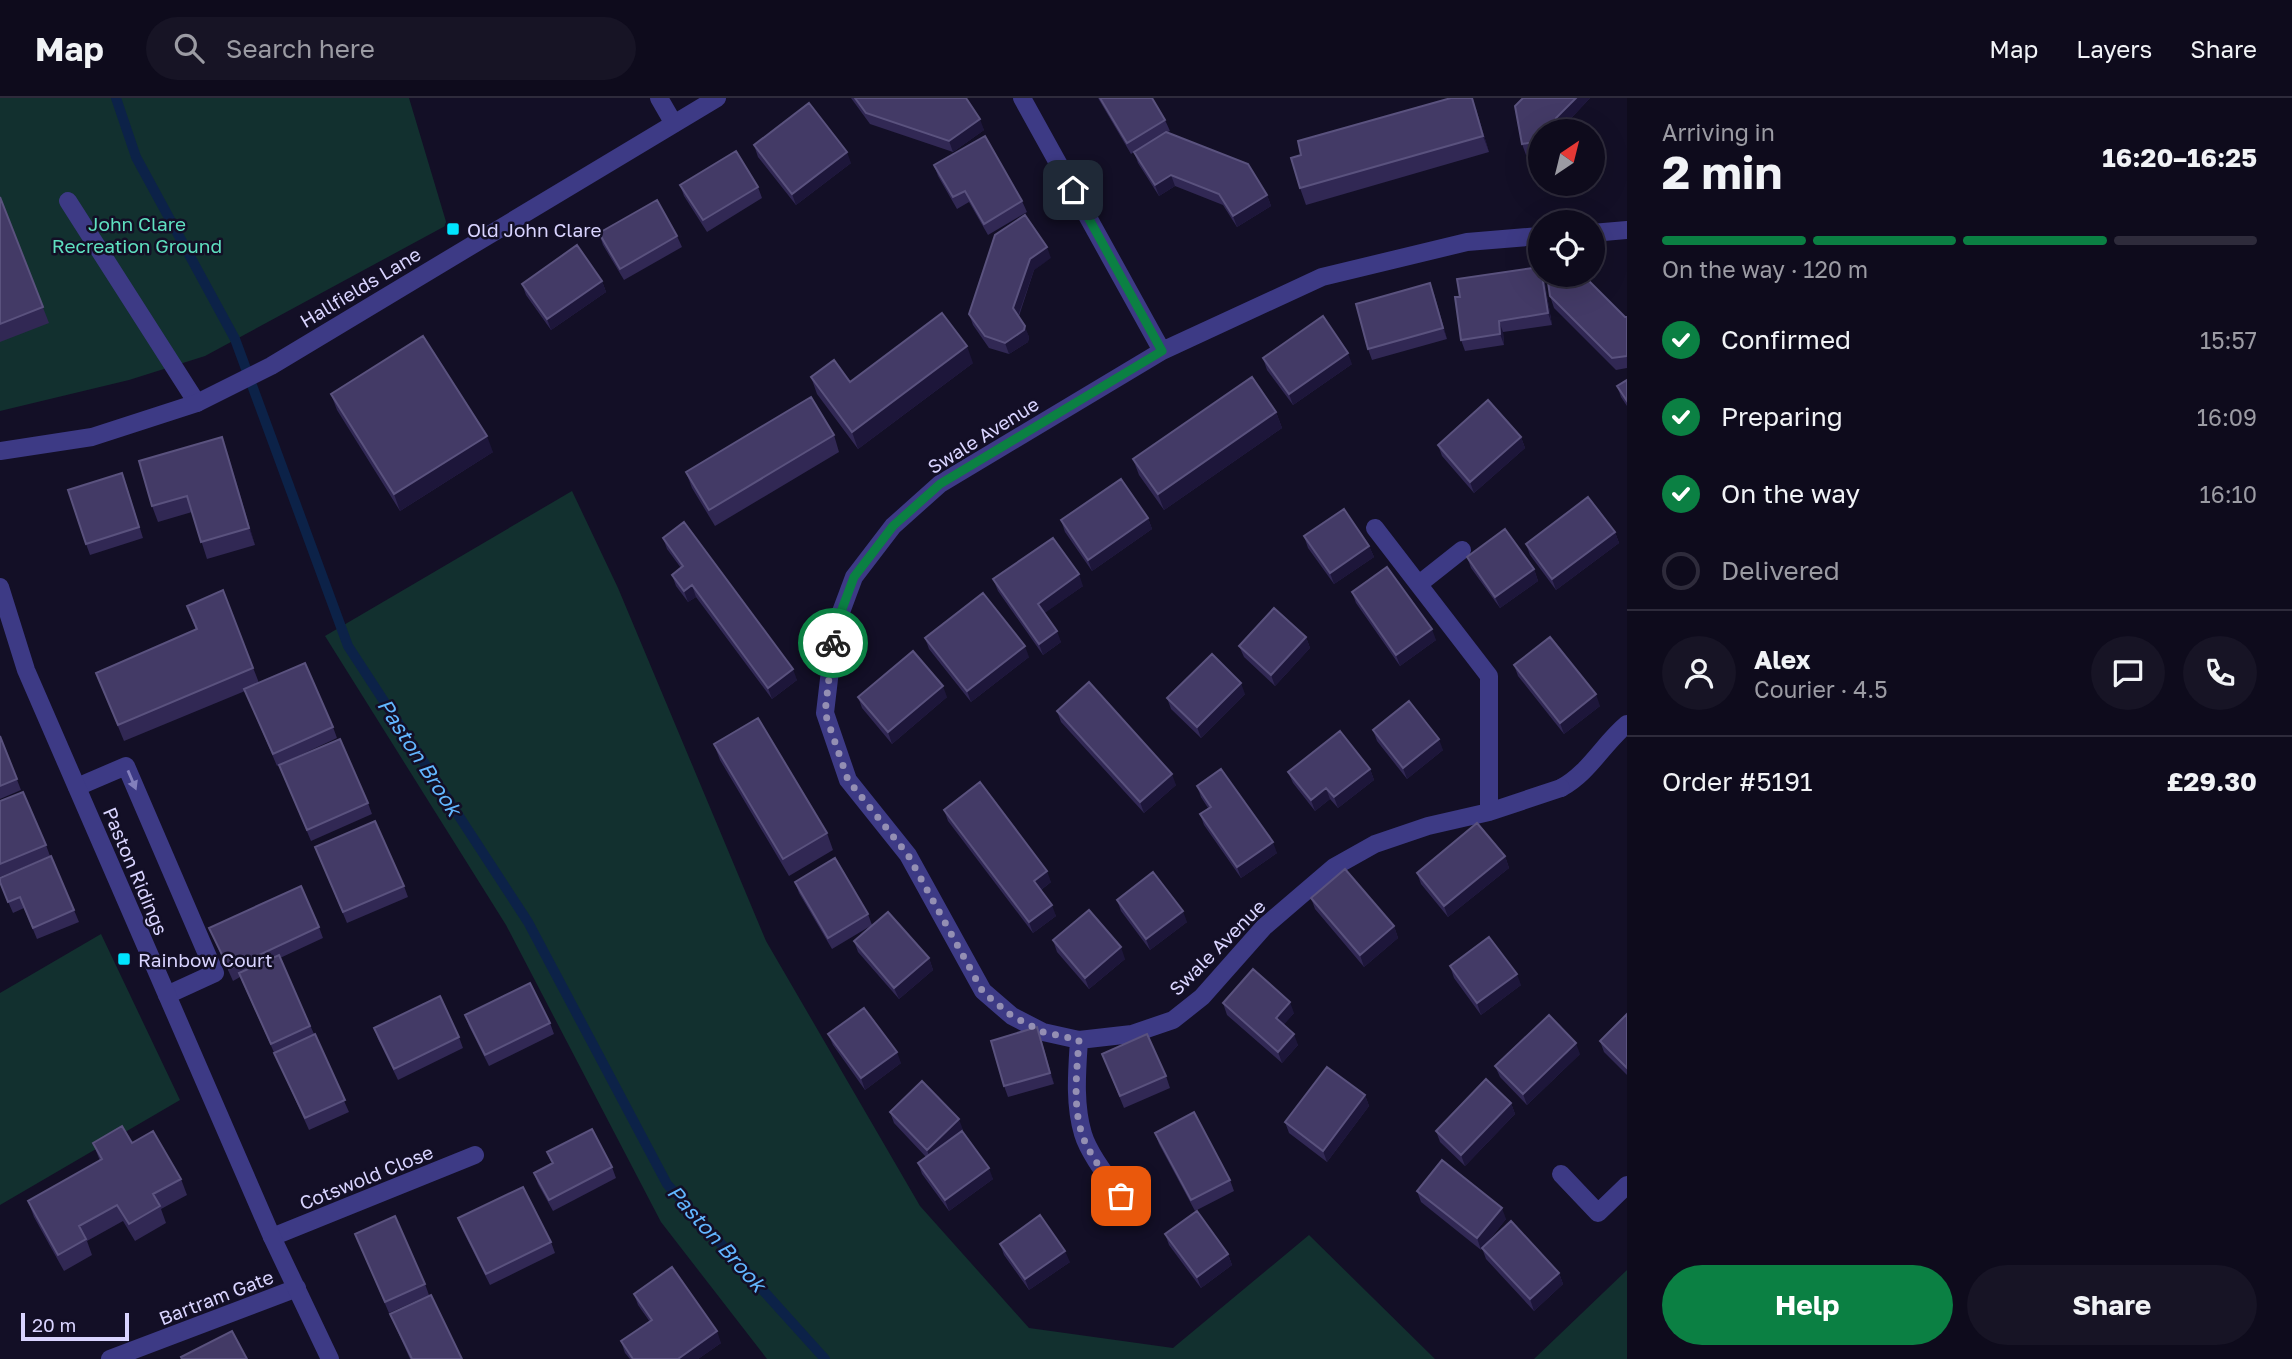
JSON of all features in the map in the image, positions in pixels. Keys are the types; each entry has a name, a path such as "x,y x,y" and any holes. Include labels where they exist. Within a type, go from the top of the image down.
{"street":[{"path":"659,98 674,124"},
{"name":"Hallfields Lane","path":"0,451 92,437 197,403 271,366 717,98"},
{"path":"1022,98 1162,351"},
{"path":"68,201 197,403"},
{"path":"1605,232 1627,230"},
{"name":"Swale Avenue","path":"1528,237 1467,242 1322,277 1162,351 940,484 893,526 854,577 835,628 825,713 848,780 908,855 983,992 1012,1016 1043,1032 1079,1040 1132,1034 1173,1020 1202,996 1264,927 1334,867 1376,844 1428,826 1489,812 1561,788 1586,770 1604,745 1627,724"},
{"path":"1375,528 1489,676 1489,812"},
{"path":"1419,584 1462,550"},
{"name":"Paston Ridings","path":"0,587 26,670 272,1237 330,1359"},
{"path":"77,787 125,766 136,790 215,973 167,995"},
{"path":"1079,1040 1078,1108 1083,1137 1121,1196 1103,1210"},
{"name":"Cotswold Close","path":"272,1237 475,1155"},
{"path":"1561,1174 1598,1213 1627,1185"},
{"name":"Bartram Gate","path":"110,1359 297,1288"}],"green space":[{"name":"John Clare Recreation Ground","path":"0,98 409,98 447,225 205,356 129,380 0,411"},
{"path":"572,491 618,588 766,941 920,1206 1029,1328 1173,1348 1309,1235 1435,1359 767,1359 661,1222 506,925 325,636"},
{"path":"101,934 180,1100 0,1205 0,993"},
{"path":"1627,1270 1627,1359 1534,1359"}],"building":[{"path":"855,98 966,98 980,119 949,141 866,113"},
{"path":"1100,98 1152,98 1165,120 1127,143"},
{"path":"1451,98 1472,98 1483,136 1300,188 1291,158 1301,155 1298,141"},
{"path":"1523,98 1576,98 1556,119 1528,119 1528,143 1522,144 1515,106"},
{"path":"809,103 847,152 792,194 754,145"},
{"path":"1166,132 1248,164 1267,195 1233,216 1219,194 1171,175 1155,185 1134,152"},
{"path":"985,136 1022,201 984,224 965,191 953,197 934,165"},
{"path":"736,151 758,187 703,220 680,185"},
{"path":"0,197 43,307 0,324"},
{"path":"657,200 677,236 620,269 599,233"},
{"path":"1025,215 1047,247 1030,259 1013,308 1025,326 1024,330 1005,343 985,336 969,314 995,235"},
{"path":"577,245 602,281 547,319 522,284"},
{"path":"1528,269 1528,287 1544,287 1548,313 1499,321 1500,334 1461,340 1455,297 1460,297 1457,279"},
{"path":"1430,283 1443,328 1368,349 1356,304"},
{"path":"1549,287 1595,287 1627,317 1627,356 1612,358 1550,296"},
{"path":"942,313 967,346 852,432 811,377 834,360 850,382"},
{"path":"1323,316 1348,353 1289,394 1263,358"},
{"path":"423,336 487,436 394,494 331,394"},
{"path":"1252,377 1276,412 1158,494 1133,459"},
{"path":"1627,380 1627,401 1617,386"},
{"path":"811,397 834,435 709,510 686,472"},
{"path":"1488,400 1521,437 1470,482 1438,445"},
{"path":"222,437 249,528 201,542 187,496 152,506 139,461"},
{"path":"122,473 139,527 86,544 68,490"},
{"path":"1121,479 1148,518 1088,560 1061,520"},
{"path":"1588,497 1615,532 1552,579 1526,544"},
{"path":"1344,509 1369,546 1330,573 1304,536"},
{"path":"684,522 793,669 768,688 692,585 684,591 672,575 683,566 663,538"},
{"path":"1505,529 1534,569 1495,597 1467,557"},
{"path":"1053,538 1079,574 1038,604 1057,631 1039,644 993,579"},
{"path":"1387,567 1432,629 1396,655 1352,592"},
{"path":"223,590 253,668 118,725 96,673 197,629 187,606"},
{"path":"983,593 1025,646 967,691 925,638"},
{"path":"1274,608 1306,637 1271,675 1239,646"},
{"path":"1550,637 1596,694 1560,723 1514,665"},
{"path":"913,651 943,686 888,732 858,697"},
{"path":"1212,654 1241,683 1197,727 1167,698"},
{"path":"305,663 333,727 273,754 244,689"},
{"path":"1089,682 1172,774 1140,802 1057,711"},
{"path":"1409,701 1439,739 1403,768 1373,730"},
{"path":"758,718 827,833 783,859 714,744"},
{"path":"1340,731 1370,769 1334,797 1326,788 1311,800 1288,772"},
{"path":"0,736 17,779 0,786"},
{"path":"340,739 368,803 307,830 279,765"},
{"path":"1221,769 1273,842 1237,867 1200,814 1211,807 1197,786"},
{"path":"980,782 1047,871 1034,881 1052,905 1029,922 944,810"},
{"path":"23,792 46,845 0,864 0,801"},
{"path":"375,821 404,886 343,912 315,847"},
{"path":"1477,823 1505,856 1444,906 1417,873"},
{"path":"51,856 74,910 33,928 20,897 8,902 0,878"},
{"path":"835,858 868,914 828,938 795,882"},
{"path":"1345,869 1394,926 1360,955 1311,898"},
{"path":"1153,872 1183,911 1146,939 1117,900"},
{"path":"301,886 319,927 229,969 209,928"},
{"path":"1089,910 1121,947 1085,978 1053,940"},
{"path":"888,912 929,958 894,988 854,941"},
{"path":"1489,937 1517,974 1477,1003 1450,966"},
{"path":"279,955 310,1026 271,1044 239,973"},
{"path":"1253,969 1290,1002 1276,1018 1294,1034 1278,1052 1223,1003"},
{"path":"530,983 550,1023 485,1055 465,1015"},
{"path":"440,996 459,1037 394,1069 374,1028"},
{"path":"864,1008 897,1052 861,1078 828,1034"},
{"path":"1627,1014 1627,1068 1600,1041"},
{"path":"1549,1015 1576,1043 1523,1094 1495,1066"},
{"path":"1037,1027 1050,1073 1004,1086 991,1041"},
{"path":"315,1034 345,1100 305,1118 274,1053"},
{"path":"1147,1034 1166,1076 1120,1096 1102,1054"},
{"path":"1327,1067 1365,1095 1323,1151 1285,1122"},
{"path":"1486,1079 1511,1103 1461,1155 1436,1131"},
{"path":"922,1081 959,1119 927,1150 890,1112"},
{"path":"1194,1112 1230,1180 1191,1200 1155,1133"},
{"path":"122,1126 132,1143 153,1131 181,1179 153,1194 160,1206 129,1224 117,1205 79,1226 86,1239 58,1255 28,1201 102,1159 93,1143"},
{"path":"592,1129 612,1167 549,1200 534,1173 553,1163 547,1152"},
{"path":"962,1131 989,1168 945,1200 918,1163"},
{"path":"1442,1160 1502,1208 1477,1238 1417,1191"},
{"path":"523,1187 551,1242 486,1274 458,1218"},
{"path":"1197,1211 1228,1254 1197,1277 1165,1234"},
{"path":"1040,1215 1065,1251 1025,1279 1000,1244"},
{"path":"395,1216 425,1284 385,1302 355,1234"},
{"path":"1511,1221 1559,1273 1530,1299 1482,1248"},
{"path":"672,1267 717,1331 678,1359 633,1359 621,1341 652,1320 634,1294"},
{"path":"431,1295 462,1359 412,1359 390,1314"},
{"path":"232,1331 247,1359 182,1359 181,1357"}],"waterway":[{"name":"Paston Brook","path":"116,98 136,157 235,339 348,646 528,922 667,1184 825,1359"}],"way so far":[{"path":"833,643 825,713 848,780 908,855 983,992 1012,1016 1043,1032 1079,1040 1078,1108 1083,1137 1121,1196"}],"place":[{"name":"Old John Clare","path":"453,229"},
{"name":"Rainbow Court","path":"124,959"}],"route":[{"path":"833,643 835,628 854,577 893,526 940,484 1162,351 1073,190"}]}
